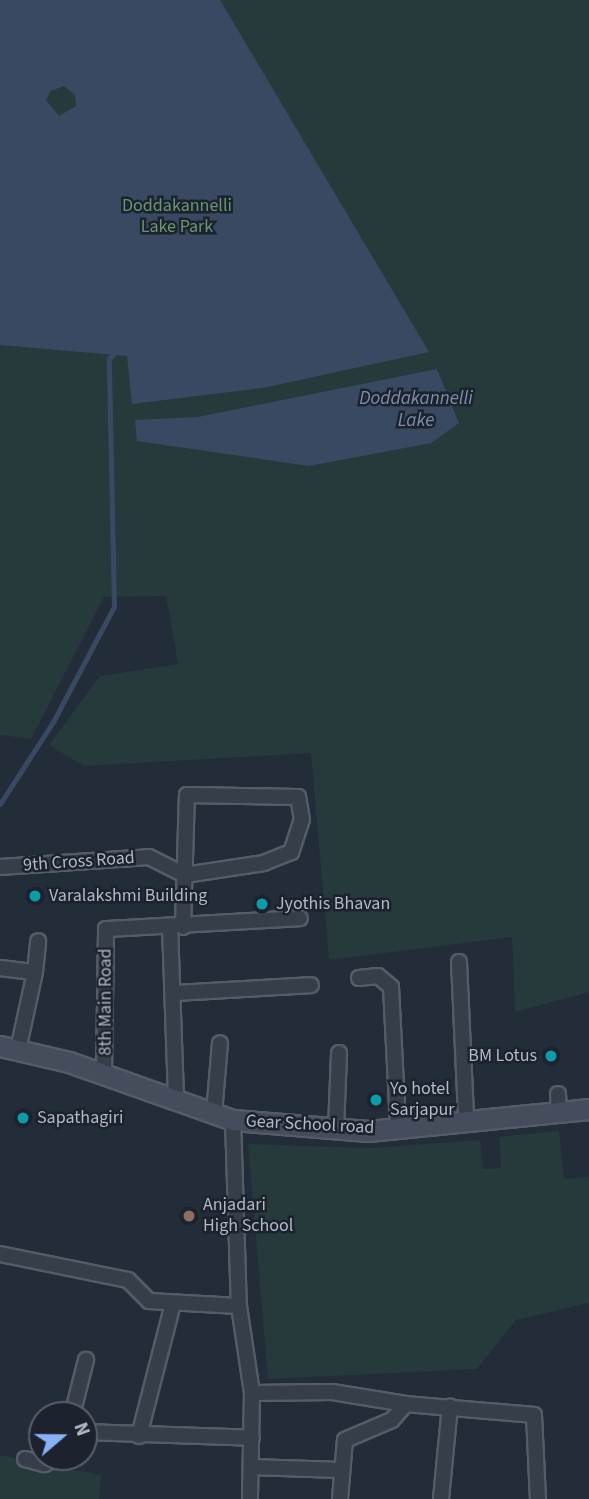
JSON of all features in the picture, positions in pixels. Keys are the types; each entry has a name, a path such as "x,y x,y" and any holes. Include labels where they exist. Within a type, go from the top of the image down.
{"main road":[{"name":"Gear School road","path":"9,1048 104,1074 233,1121 336,1129 467,1119 559,1103 589,1109"}],"street":[{"path":"176,1100 173,993 177,927 185,875 187,795 298,797 302,819 291,852 264,863 185,875"},
{"name":"9th Cross Road","path":"0,867 149,857 185,875"},
{"path":"177,927 300,918"},
{"name":"8th Main Road","path":"104,1074 106,929 177,927"},
{"path":"9,1048 35,972 38,941"},
{"path":"460,962 467,1119"},
{"path":"0,968 35,972"},
{"path":"359,978 378,976 391,988 398,1126"},
{"path":"173,993 311,985"},
{"path":"214,1114 219,1043"},
{"path":"336,1129 339,1053"},
{"path":"233,1121 239,1306 252,1393 250,1499"},
{"path":"0,1254 128,1280 149,1301 239,1306"},
{"path":"139,1436 173,1304"},
{"path":"76,1401 86,1360"},
{"path":"252,1393 332,1392 406,1404 534,1415 538,1499"},
{"path":"340,1499 345,1440 392,1420 406,1404"},
{"path":"441,1499 450,1406"},
{"path":"98,1433 252,1438"},
{"path":"251,1467 341,1470"}],"green space":[{"name":"Doddakannelli Lake Park","path":"0,0 589,0 589,992 515,1012 512,937 329,960 311,753 84,766 49,745 100,676 178,664 166,596 104,597 31,739 0,735"},
{"path":"559,1131 564,1179 589,1177 589,1303 516,1320 477,1369 268,1379 248,1144 371,1148 480,1140 483,1169 501,1168 499,1137"},
{"path":"0,1455 28,1461 28,1471 81,1471 101,1475 99,1499 0,1499"}],"water":[{"name":"Doddakannelli Lake","path":"0,0 220,0 429,352 263,388 132,404 127,356 0,345","holes":["64,86 75,95 76,106 59,116 46,100 51,91"]},
{"name":"Doddakannelli Lake","path":"437,369 459,423 431,443 309,466 137,441 135,420 198,417"}],"waterway":[{"path":"0,804 53,722 114,607 109,359 115,352"}],"place":[{"name":"Varalakshmi Building","path":"35,896"},
{"name":"Jyothis Bhavan","path":"262,904"},
{"name":"BM Lotus","path":"551,1056"},
{"name":"Yo hotel Sarjapur","path":"376,1100"},
{"name":"Sapathagiri","path":"23,1118"},
{"name":"Anjadari High School","path":"189,1216"}]}
